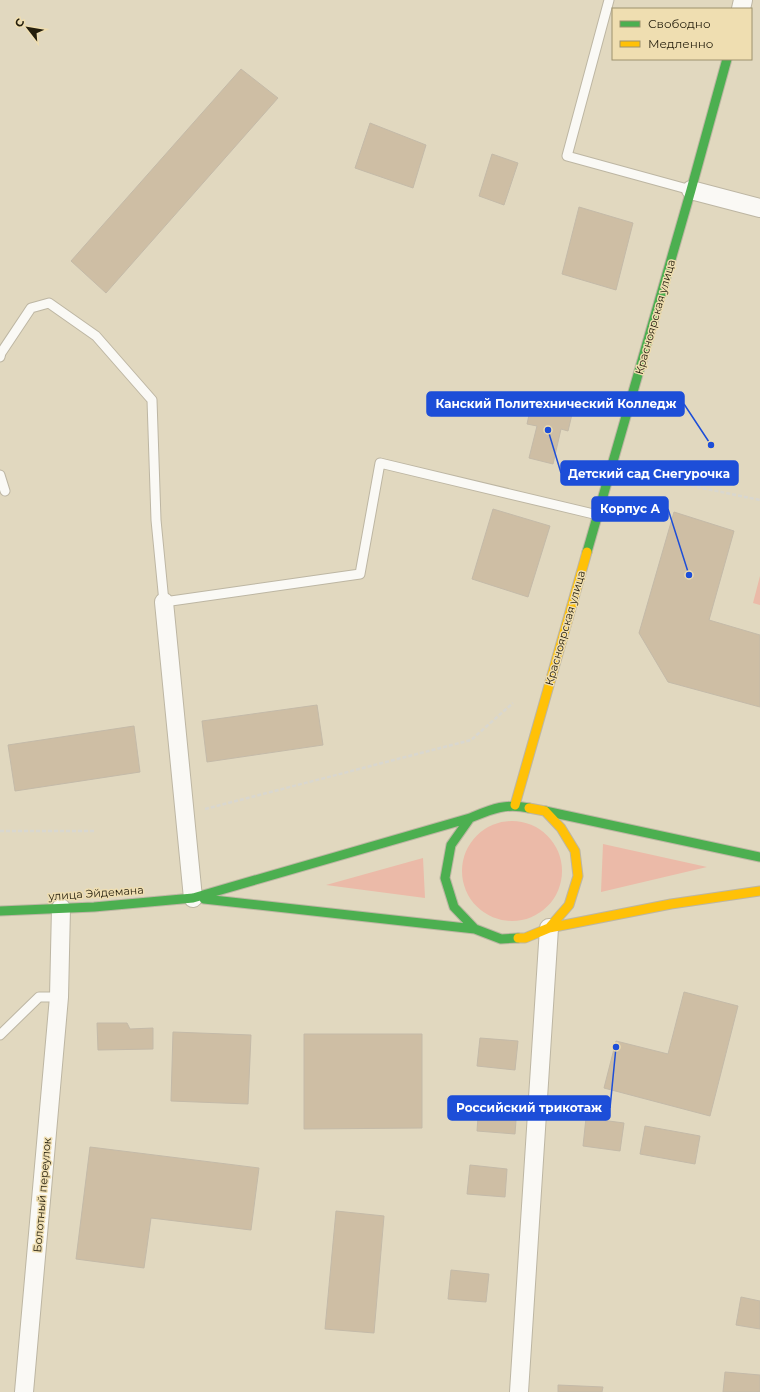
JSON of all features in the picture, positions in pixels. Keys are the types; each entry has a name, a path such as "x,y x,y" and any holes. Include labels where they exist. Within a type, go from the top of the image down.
{"main road":[{"name":"Красноярская улица","path":"515,805 727,60"},
{"path":"193,898 470,818 494,808 515,805 760,857"},
{"path":"545,811 561,828 575,852 578,876 570,905 549,928"},
{"path":"470,818 451,845 445,878 454,907 475,930"},
{"path":"193,898 475,930 501,938 525,938 549,928 593,919 707,897 760,891"},
{"name":"улица Эйдемана","path":"0,911 94,907 193,898"}],"street":[{"path":"691,190 760,208"},
{"path":"164,602 193,898"},
{"name":"Болотный переулок","path":"24,1392 59,997 61,908"},
{"path":"519,1392 549,928"}],"lane":[{"path":"609,0 567,156 691,190"},
{"path":"0,357 1,353 31,308 49,303 96,336 152,400 156,520 164,602 360,574 380,463 598,515"},
{"path":"0,475 5,491"},
{"path":"0,1035 39,997 59,997"}],"path":[{"path":"644,476 760,500"},
{"path":"184,815 471,740 513,702"},
{"path":"0,831 96,831"}],"shaded area":[{"path":"760,576 760,605 753,603"},
{"path":"512,821 522,822 540,829 554,843 561,861 561,881 554,899 540,913 522,920 512,921 502,920 484,913 470,899 463,881 462,871 463,861 470,843 484,829 502,822"},
{"path":"603,844 707,867 601,892"},
{"path":"423,858 425,898 326,885"}],"building":[{"path":"241,69 278,98 106,293 71,261"},
{"path":"370,123 426,145 413,188 355,168"},
{"path":"492,154 518,163 504,205 479,196"},
{"path":"579,207 633,223 616,290 562,274"},
{"path":"533,397 574,406 568,431 561,429 553,464 529,458 537,426 527,424"},
{"path":"493,509 550,526 528,597 472,579"},
{"path":"674,512 734,531 709,620 760,635 760,707 668,682 639,633"},
{"path":"317,705 323,745 207,762 202,721"},
{"path":"134,726 140,772 15,791 8,745"},
{"path":"684,992 738,1006 710,1116 604,1088 616,1041 668,1054"},
{"path":"97,1023 127,1023 130,1029 153,1028 153,1049 98,1050"},
{"path":"173,1032 251,1035 248,1104 171,1101"},
{"path":"304,1034 422,1034 422,1128 304,1129"},
{"path":"480,1038 518,1041 515,1070 477,1066"},
{"path":"479,1103 517,1106 515,1134 477,1131"},
{"path":"586,1118 624,1123 620,1151 583,1146"},
{"path":"645,1126 700,1136 695,1164 640,1154"},
{"path":"90,1147 259,1168 251,1230 151,1218 144,1268 76,1259"},
{"path":"470,1165 507,1169 505,1197 467,1194"},
{"path":"336,1211 384,1216 374,1333 325,1329"},
{"path":"451,1270 489,1274 486,1302 448,1299"},
{"path":"741,1297 760,1301 760,1329 736,1325"},
{"path":"725,1372 760,1375 760,1392 723,1392"},
{"path":"558,1385 603,1387 602,1392 558,1392"}],"traffic: fast":[{"path":"587,552 727,60"},
{"path":"0,911 94,907 193,898 470,818 499,808 513,806 529,808"},
{"path":"545,811 760,857"},
{"path":"470,818 451,845 445,878 454,907 475,929 501,939 518,938"},
{"path":"204,899 475,929"}],"traffic: slow":[{"path":"515,805 587,552"},
{"path":"518,938 525,938 549,928 569,905 578,876 575,851 561,828 545,811 529,808"},
{"path":"549,928 671,904 760,891"}],"place":[{"name":"Детский сад Снегурочка","path":"548,430"},
{"name":"Канский Политехнический Колледж","path":"711,445"},
{"name":"Корпус А","path":"689,575"},
{"name":"Российский трикотаж","path":"616,1047"}]}
